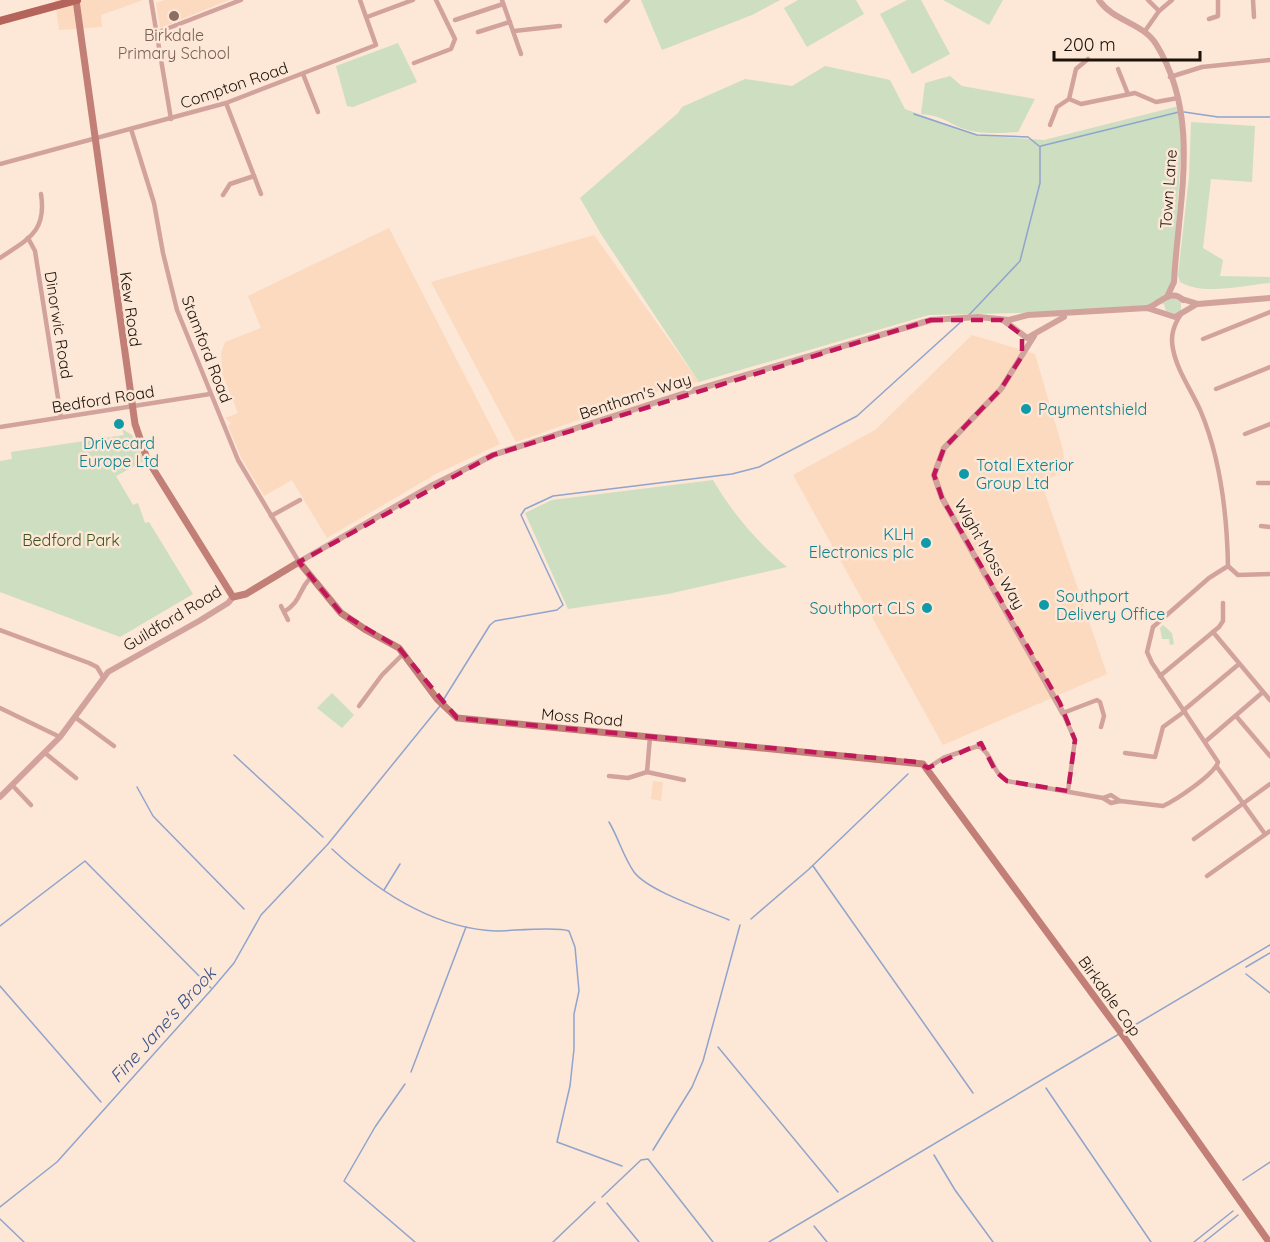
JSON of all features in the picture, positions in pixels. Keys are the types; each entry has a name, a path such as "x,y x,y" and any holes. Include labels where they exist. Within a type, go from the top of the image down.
{"main road":[{"path":"0,21 76,0"},
{"name":"Kew Road","path":"76,0 131,406 147,459 233,597"},
{"name":"Moss Road","path":"299,562 341,613 399,648 438,700 457,718 917,762 928,768"},
{"name":"Guildford Road","path":"233,597 246,594 299,562"},
{"name":"Birkdale Cop","path":"928,768 1269,1242"}],"street":[{"path":"151,0 171,118"},
{"path":"156,33 241,0"},
{"path":"360,0 367,17 413,0"},
{"path":"414,63 451,49 455,39 436,0"},
{"path":"606,21 628,0"},
{"path":"1100,0 1110,12 1145,32 1159,11 1172,0"},
{"path":"1148,0 1159,11"},
{"path":"1209,19 1218,16 1218,0"},
{"path":"1253,0 1254,17"},
{"path":"455,20 502,2 521,54"},
{"name":"Compton Road","path":"0,164 226,104 376,45 367,17"},
{"path":"478,32 510,22"},
{"path":"514,31 560,26"},
{"name":"Town Lane","path":"1145,32 1160,51 1178,98 1185,157 1174,282 1166,298"},
{"path":"1050,125 1057,107 1069,99 1076,69 1088,59"},
{"path":"1170,77 1202,67 1270,60"},
{"path":"1118,69 1128,94"},
{"path":"303,74 318,112"},
{"path":"1069,99 1080,104 1135,93 1156,102 1178,98"},
{"path":"226,104 261,194"},
{"name":"Stamford Road","path":"131,129 154,203 163,253 177,309 238,460 299,562"},
{"path":"233,195 224,192 236,181 254,176"},
{"path":"0,258 28,238 40,224 44,213 41,194"},
{"name":"Dinorwic Road","path":"28,238 35,251 61,417"},
{"name":"Town Lane","path":"1174,282 1182,298"},
{"path":"1022,356 1017,324 1021,318 1147,308 1173,295 1197,304"},
{"path":"1166,298 1162,309 1173,330 1173,351 1200,412 1216,456 1227,538 1228,566 1238,575 1270,574"},
{"path":"1173,330 1182,313 1182,298"},
{"path":"1147,308 1175,317 1197,304 1270,298"},
{"path":"1203,339 1270,312"},
{"path":"1002,320 1020,333 1036,334 1073,314"},
{"path":"1032,316 1038,321 1036,334"},
{"name":"Bentham's Way","path":"299,562 431,486 493,455 685,393 931,320 1021,318"},
{"name":"Wight Moss Way","path":"1036,334 1001,389 944,448 934,475 942,498 1064,713"},
{"path":"1216,389 1270,367"},
{"name":"Bedford Road","path":"0,428 210,394"},
{"path":"1245,434 1270,424"},
{"path":"1258,483 1270,483"},
{"path":"285,499 289,506"},
{"path":"271,516 300,500"},
{"path":"1261,526 1270,527"},
{"path":"1207,876 1268,832 1243,804 1217,767 1217,756 1160,676 1148,655 1153,627 1209,578 1228,566"},
{"path":"288,620 282,609 298,602 302,589 310,578"},
{"name":"Guildford Road","path":"0,797 60,737 76,718 103,677 228,603 233,597"},
{"path":"1160,676 1222,624 1223,603"},
{"path":"0,630 98,667 103,677"},
{"path":"1213,632 1270,700"},
{"path":"359,706 403,654"},
{"path":"1125,753 1155,757 1163,727 1239,664"},
{"path":"1206,741 1263,692"},
{"path":"1068,791 1075,740 1064,713 1096,700 1100,702 1104,716 1101,727"},
{"path":"0,708 60,737"},
{"path":"1236,716 1270,756"},
{"path":"76,718 114,746"},
{"path":"647,772 650,737"},
{"path":"928,768 943,758 978,746 984,749 996,772 1006,781 1103,798 1111,795 1120,801 1163,806 1217,767"},
{"path":"45,753 76,778"},
{"path":"609,776 628,778 647,772 684,780"},
{"path":"1194,838 1270,784"},
{"path":"13,786 31,805"}],"highlighted area":[{"path":"931,320 1002,320 1022,335 1022,356 1001,389 944,448 934,475 942,498 1060,703 1075,740 1068,791 1007,781 996,772 981,743 928,768 917,762 457,718 399,648 341,613 299,562 493,455"}],"shaded area":[{"path":"55,0 143,0 101,15 102,27 59,30"},
{"name":"Birkdale Primary School","path":"165,0 229,0 160,28 156,3"},
{"path":"389,228 500,444 436,474 327,538 292,480 264,496 242,459 228,426 231,423 225,418 238,413 222,373 221,353 225,342 261,328 248,296"},
{"path":"594,235 699,382 674,386 516,442 431,282"},
{"path":"972,335 1035,354 1063,450 1065,469 1042,484 1107,674 943,745 793,475 875,430"},
{"path":"653,781 663,782 661,801 651,799"}],"green space":[{"path":"641,0 780,0 752,15 662,50"},
{"path":"798,0 856,0 864,14 807,47 784,8"},
{"path":"907,0 921,0 950,54 912,74 880,14"},
{"path":"943,0 1003,0 989,25"},
{"path":"398,43 417,82 353,107 347,106 336,66"},
{"path":"825,66 890,80 905,109 977,135 1044,140 1179,106 1183,125 1172,290 1173,297 1181,302 1181,311 1176,314 1166,311 1164,304 1055,312 929,315 699,382 601,234 580,198 678,113 682,107 745,79 792,86"},
{"path":"950,76 962,86 1035,99 1018,132 975,132 938,117 921,114 925,83"},
{"path":"1191,122 1255,126 1252,182 1211,179 1203,248 1223,260 1220,276 1270,277 1270,283 1212,289 1189,286 1180,282 1178,275 1189,177"},
{"name":"Bedford Park","path":"122,429 132,435 144,461 116,476 133,505 138,503 145,523 149,522 193,594 120,637 0,592 0,461 12,459 11,452 124,435"},
{"path":"713,480 746,527 787,567 668,594 568,609 525,513 552,500"},
{"path":"1163,625 1172,633 1174,644 1170,645 1169,639 1162,639 1160,628"},
{"path":"332,693 354,715 342,728 317,708"}],"waterway":[{"path":"1041,146 1179,112"},
{"path":"1184,112 1218,117 1270,117"},
{"path":"914,114 977,135 1028,137 1039,146"},
{"path":"969,315 1020,261 1040,183 1040,146"},
{"path":"442,702 490,625 495,621 557,610 563,605 521,515 525,509 553,496 732,474 759,467 857,416 963,320"},
{"name":"Fine Jane's Brook","path":"0,1207 57,1162 212,989 234,963 261,915 328,844 440,706"},
{"path":"234,755 323,837"},
{"path":"751,919 808,870 908,774"},
{"path":"137,787 153,816 244,909"},
{"path":"609,822 630,866 641,879 664,893 729,920"},
{"path":"332,849 367,879 387,892 428,915 450,923 495,931 545,929 569,931 575,947 579,991 574,1014 574,1049 570,1086 557,1142 622,1166"},
{"path":"0,926 85,861 211,988"},
{"path":"384,890 400,864"},
{"path":"813,866 973,1093"},
{"path":"653,1150 692,1087 703,1061 740,925"},
{"path":"411,1072 466,927"},
{"path":"1123,1032 1270,945"},
{"path":"1246,967 1270,953"},
{"path":"1246,974 1270,993"},
{"path":"0,986 101,1102"},
{"path":"769,1242 1119,1034"},
{"path":"718,1047 838,1192"},
{"path":"405,1084 375,1127 344,1181 415,1242"},
{"path":"1046,1088 1151,1242"},
{"path":"934,1155 955,1190 993,1242"},
{"path":"602,1197 641,1160 648,1159 713,1242"},
{"path":"1243,1180 1270,1162"},
{"path":"553,1242 595,1202"},
{"path":"607,1203 639,1242"},
{"path":"1194,1242 1233,1211"},
{"path":"1204,1242 1238,1215"},
{"path":"0,1219 24,1242"},
{"path":"814,1226 827,1242"}],"place":[{"name":"Birkdale Primary School","path":"174,16"},
{"name":"Paymentshield","path":"1026,409"},
{"name":"Drivecard Europe Ltd","path":"119,424"},
{"name":"Total Exterior Group Ltd","path":"964,474"},
{"name":"KLH Electronics plc","path":"926,543"},
{"name":"Southport Delivery Office","path":"1044,605"},
{"name":"Southport CLS","path":"927,608"}]}
